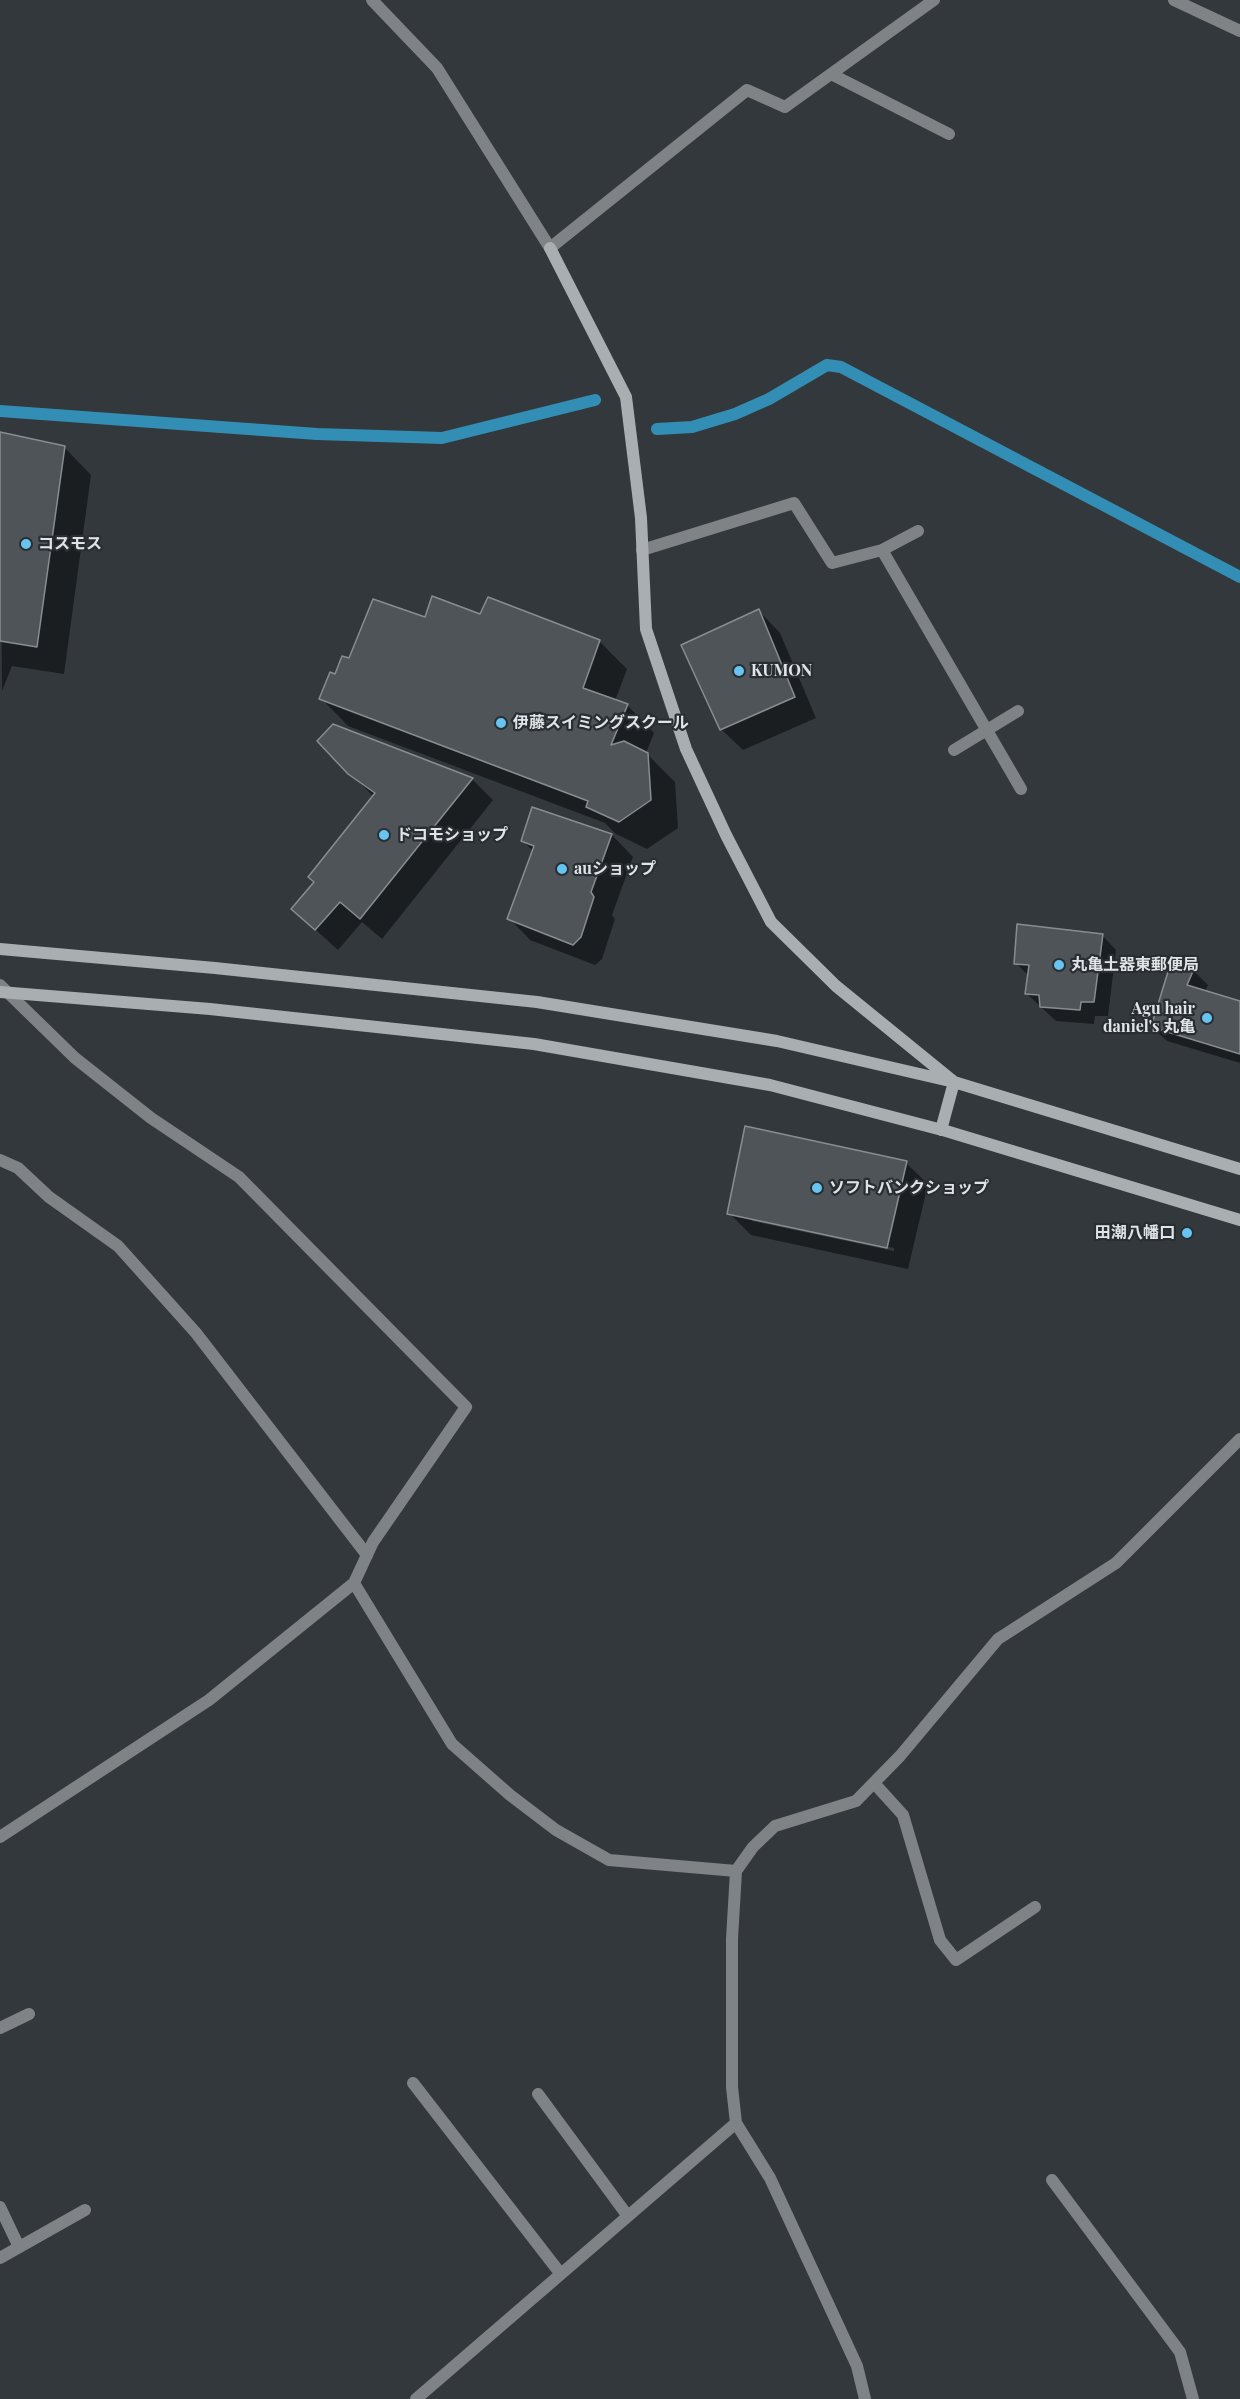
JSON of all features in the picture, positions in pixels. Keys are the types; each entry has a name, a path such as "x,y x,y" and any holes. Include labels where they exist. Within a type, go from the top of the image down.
{"street":[{"path":"372,0 437,68 550,248 626,397 641,518 646,629 686,749 726,835 771,922 836,986 954,1082"},
{"path":"550,248 747,90 785,107 934,0"},
{"path":"1174,0 1240,31"},
{"path":"831,74 949,134"},
{"path":"642,550 794,503 832,563 882,550 918,531"},
{"path":"882,550 1021,789"},
{"path":"954,750 1018,711"},
{"path":"0,949 215,968 537,1002 777,1041 954,1082 1240,1170"},
{"path":"3,990 210,1009 534,1044 770,1085 941,1130 1240,1220"},
{"path":"1,1833 209,1700 354,1583 367,1555 466,1407 239,1177 151,1118 75,1058 3,990"},
{"path":"941,1130 954,1082"},
{"path":"0,1160 18,1168 49,1197 118,1246 196,1333 367,1555"},
{"path":"865,2399 858,2366 771,2178 736,2123 732,2087 732,1939 736,1871 753,1847 776,1826 856,1800 900,1756 998,1639 1116,1563 1240,1439"},
{"path":"354,1583 452,1744 510,1795 556,1830 609,1860 736,1871"},
{"path":"874,1783 903,1815 940,1940 956,1960 1035,1907"},
{"path":"0,2028 29,2014"},
{"path":"413,2083 560,2273"},
{"path":"538,2094 627,2215"},
{"path":"416,2399 736,2123"},
{"path":"1052,2180 1180,2352 1193,2399"},
{"path":"0,2207 19,2247"},
{"path":"0,2258 85,2210"}],"building":[{"name":"コスモス","path":"0,432 65,446 37,647 0,641"},
{"name":"伊藤スイミングスクール","path":"432,596 480,614 488,597 600,640 583,688 628,704 611,745 624,741 648,753 651,800 619,822 586,807 588,801 319,699 330,672 335,674 342,656 349,658 373,599 425,617"},
{"name":"KUMON","path":"759,609 795,697 720,730 681,645"},
{"name":"ドコモショップ","path":"333,724 473,778 360,919 340,902 315,930 291,909 314,882 308,877 375,793 348,774 317,741"},
{"name":"auショップ","path":"532,807 612,834 591,892 594,897 581,937 573,945 507,919 534,846 521,841"},
{"path":"1017,924 1103,934 1094,1002 1081,1002 1080,1010 1040,1007 1039,995 1025,994 1029,965 1014,964"},
{"path":"1171,962 1194,969 1187,985 1240,1001 1240,1054 1151,1027"},
{"name":"ソフトバンクショップ","path":"745,1126 907,1161 887,1248 727,1214"}],"waterway":[{"path":"657,429 692,427 735,414 769,399 827,365 841,367 1240,577"},
{"path":"0,411 317,434 442,438 595,400"}],"place":[{"name":"コスモス","path":"26,544"},
{"name":"KUMON","path":"739,671"},
{"name":"伊藤スイミングスクール","path":"501,723"},
{"name":"ドコモショップ","path":"384,835"},
{"name":"auショップ","path":"562,869"},
{"name":"丸亀土器東郵便局","path":"1059,965"},
{"name":"Agu hair daniel's 丸亀","path":"1207,1018"},
{"name":"ソフトバンクショップ","path":"817,1188"},
{"name":"田潮八幡口","path":"1187,1233"}]}
